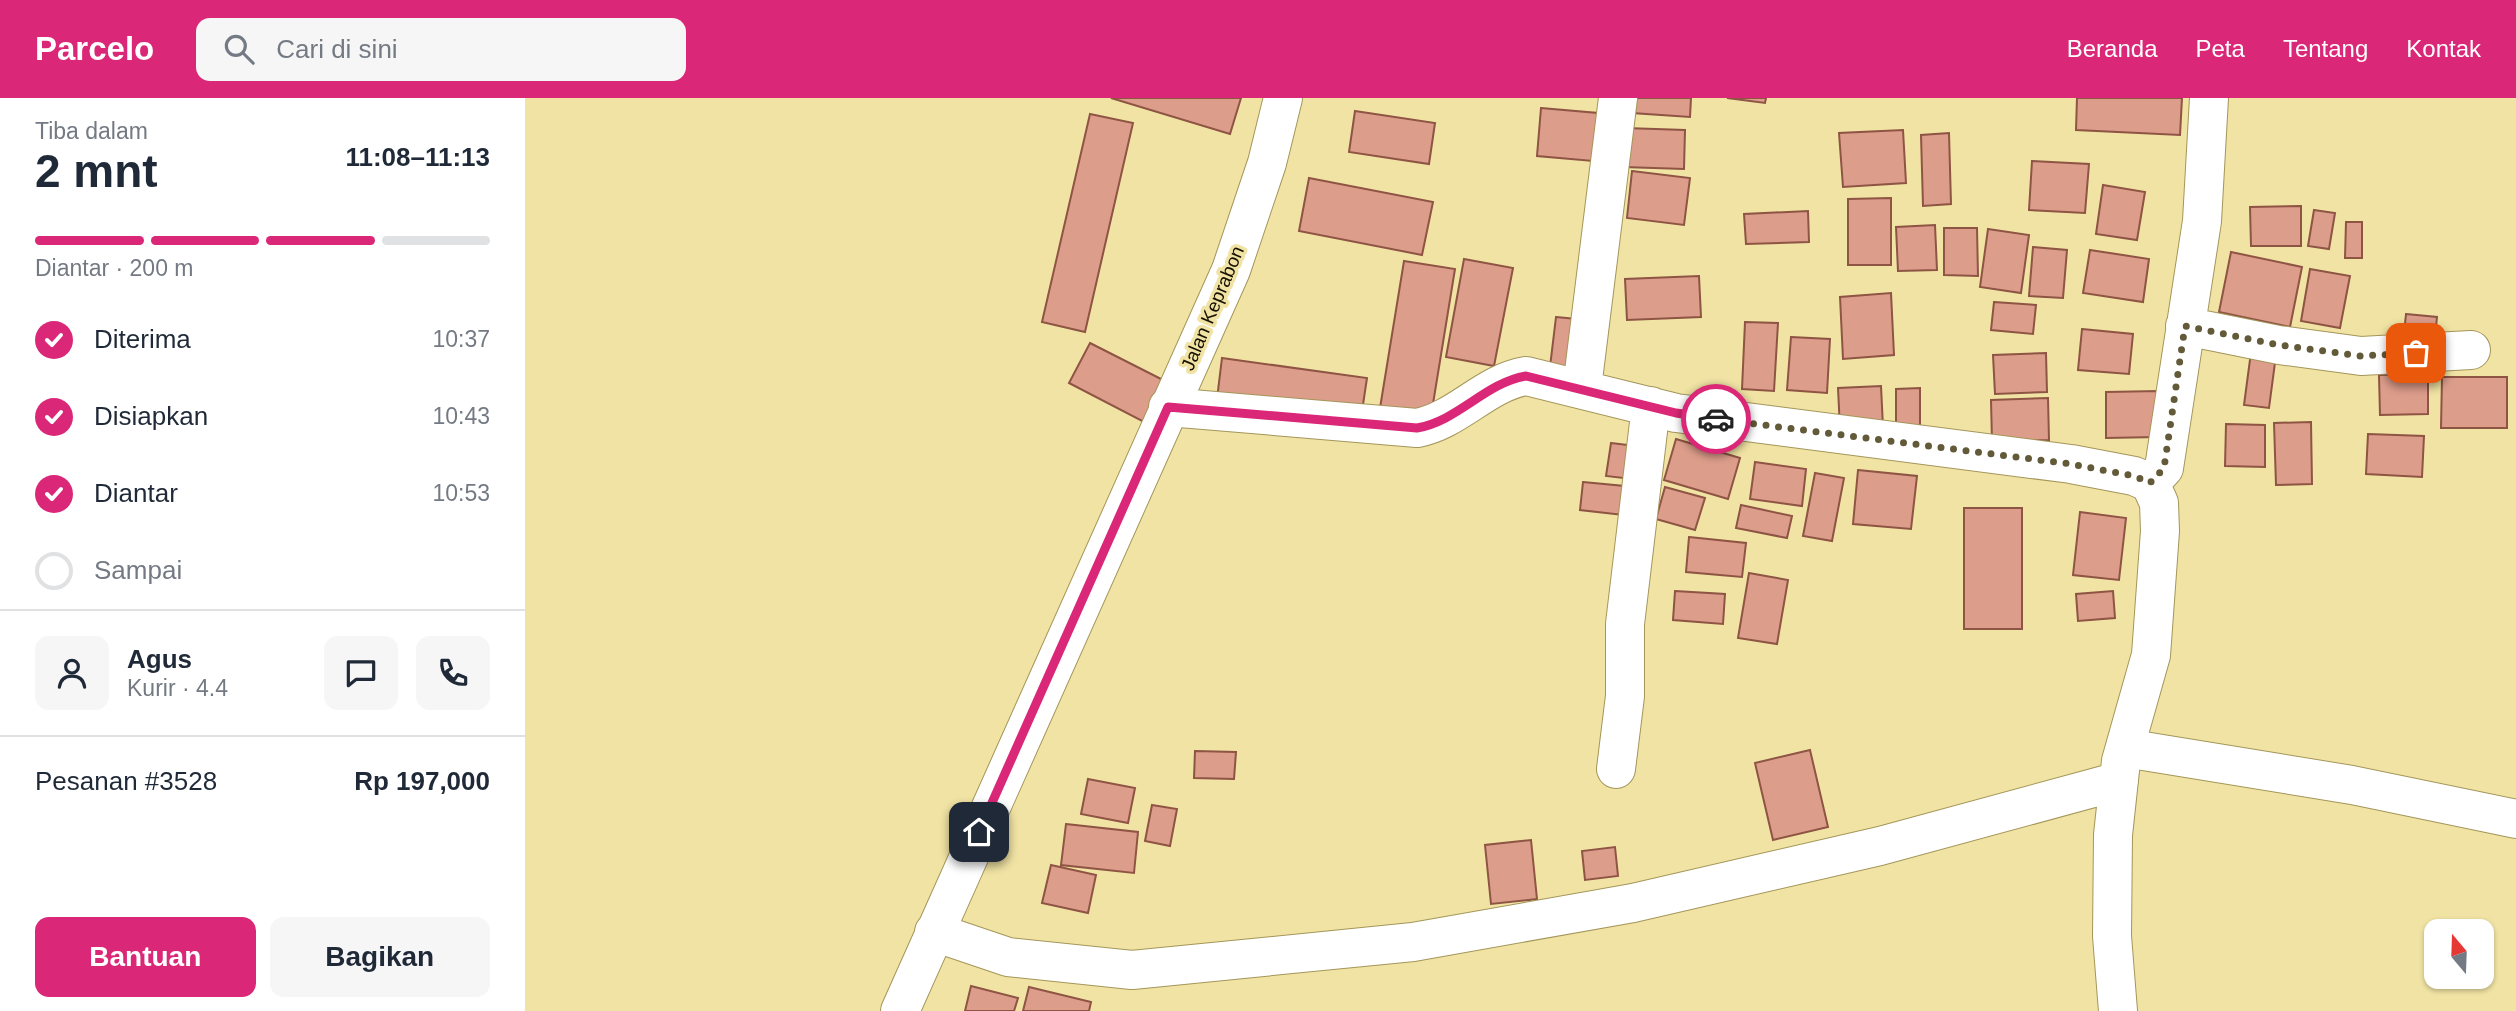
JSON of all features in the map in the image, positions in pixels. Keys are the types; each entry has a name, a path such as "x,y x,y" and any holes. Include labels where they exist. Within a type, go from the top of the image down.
{"street":[{"name":"Jalan Keprabon","path":"900,1011 1230,270 1267,163 1283,98"},
{"path":"1581,388 1618,98"},
{"path":"2150,483 2164,468 2202,221 2209,98"},
{"path":"2185,326 2279,345 2361,356 2471,350"},
{"path":"1168,407 1417,428 1432,425 1507,379 1526,376 1676,413 2071,464 2134,476 2150,483 2159,503 2160,531 2151,655 2122,765 2113,835 2112,936 2118,1011"},
{"path":"1616,769 1625,696 1625,624 1651,406"},
{"path":"934,932 1008,957 1132,970 1413,942 1633,903 1880,846 2122,765 2352,785 2516,819"}],"building":[{"path":"1111,98 1241,98 1230,134"},
{"path":"1633,98 1691,98 1690,117 1632,113"},
{"path":"1727,98 1766,98 1765,103"},
{"path":"2077,98 2182,98 2180,135 2076,130"},
{"path":"1541,108 1598,113 1593,161 1537,156"},
{"path":"1355,111 1435,123 1429,164 1349,152"},
{"path":"1090,114 1133,123 1085,332 1042,322"},
{"path":"1625,128 1685,130 1684,169 1623,167"},
{"path":"1903,130 1906,183 1843,187 1839,133"},
{"path":"1949,133 1951,204 1923,206 1921,135"},
{"path":"2032,161 2089,164 2085,213 2029,210"},
{"path":"1632,171 1690,178 1684,225 1627,218"},
{"path":"1309,178 1433,202 1422,255 1299,231"},
{"path":"2103,185 2145,192 2137,240 2096,234"},
{"path":"1891,198 1891,265 1848,265 1848,199"},
{"path":"2301,206 2301,246 2251,246 2250,207"},
{"path":"2314,210 2335,213 2329,249 2308,246"},
{"path":"1808,211 1809,242 1746,244 1744,214"},
{"path":"2346,222 2362,222 2362,258 2345,258"},
{"path":"1935,225 1937,270 1898,271 1896,227"},
{"path":"1944,228 1977,228 1978,276 1944,275"},
{"path":"1988,229 2029,235 2021,293 1980,287"},
{"path":"2033,247 2067,250 2063,298 2029,296"},
{"path":"2090,250 2149,259 2143,302 2083,293"},
{"path":"2231,252 2302,267 2290,327 2219,312"},
{"path":"1464,259 1513,268 1494,366 1446,357"},
{"path":"1404,261 1455,269 1431,416 1380,408"},
{"path":"2310,269 2350,276 2340,328 2301,321"},
{"path":"1699,276 1701,317 1627,320 1625,279"},
{"path":"1891,293 1894,355 1843,359 1840,297"},
{"path":"1994,302 2036,305 2033,334 1991,330"},
{"path":"2406,314 2437,317 2434,346 2403,343"},
{"path":"1556,317 1587,320 1581,371 1550,367"},
{"path":"1745,322 1778,323 1774,391 1742,389"},
{"path":"2082,329 2133,334 2129,374 2078,370"},
{"path":"1791,337 1830,339 1827,393 1787,390"},
{"path":"1090,343 1165,381 1144,422 1069,383"},
{"path":"2251,352 2276,355 2269,408 2244,405"},
{"path":"2046,353 2047,392 1995,394 1993,355"},
{"path":"1222,358 1367,378 1361,418 1217,399"},
{"path":"2428,374 2428,414 2380,415 2379,375"},
{"path":"2442,377 2507,377 2507,428 2441,428"},
{"path":"1881,386 1883,427 1840,429 1838,388"},
{"path":"1920,388 1920,437 1896,437 1896,389"},
{"path":"2158,391 2158,437 2106,438 2106,392"},
{"path":"2048,398 2049,440 1992,442 1991,400"},
{"path":"2311,422 2312,484 2276,485 2274,423"},
{"path":"2226,424 2265,425 2265,467 2225,466"},
{"path":"2368,434 2424,436 2422,477 2366,474"},
{"path":"1676,439 1740,458 1728,499 1664,480"},
{"path":"1611,443 1645,447 1640,480 1606,476"},
{"path":"1755,462 1806,469 1802,506 1750,499"},
{"path":"1858,470 1917,476 1911,529 1853,524"},
{"path":"1815,473 1844,478 1832,541 1803,536"},
{"path":"1583,482 1635,487 1632,516 1580,510"},
{"path":"1665,487 1705,498 1695,530 1656,519"},
{"path":"1741,505 1792,516 1787,538 1736,528"},
{"path":"1964,508 2022,508 2022,629 1964,629"},
{"path":"2080,512 2126,518 2119,580 2073,575"},
{"path":"1689,537 1746,543 1742,577 1686,572"},
{"path":"1749,573 1788,580 1777,644 1738,638"},
{"path":"1675,591 1725,594 1723,624 1673,620"},
{"path":"2113,591 2115,618 2078,621 2076,594"},
{"path":"1810,750 1828,827 1773,840 1755,763"},
{"path":"1195,751 1236,752 1234,779 1194,778"},
{"path":"1088,779 1135,788 1128,823 1081,814"},
{"path":"1152,805 1177,809 1170,846 1145,841"},
{"path":"1066,824 1138,832 1134,873 1061,865"},
{"path":"1531,840 1537,899 1491,904 1485,845"},
{"path":"1615,847 1618,876 1585,880 1582,851"},
{"path":"1051,865 1096,875 1088,913 1042,903"},
{"path":"971,986 1018,998 1014,1011 965,1011"},
{"path":"1029,987 1091,1002 1089,1011 1023,1011"}],"way so far":[{"path":"1716,419 2071,464 2134,476 2150,483 2164,468 2185,326 2279,345 2361,356 2416,353"}],"route":[{"path":"979,832 1168,407 1417,428 1432,425 1507,379 1526,376 1676,413 1716,419"}]}
